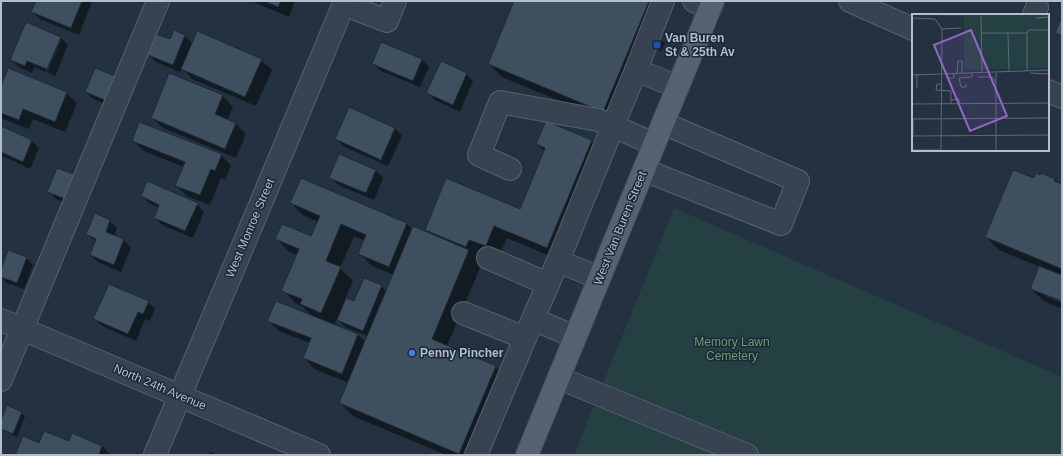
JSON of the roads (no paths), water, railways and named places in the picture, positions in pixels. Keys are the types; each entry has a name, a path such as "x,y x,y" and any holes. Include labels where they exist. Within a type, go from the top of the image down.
{"main road":[{"name":"West Van Buren Street","path":"527,455 678,87 706,3"}],"street":[{"path":"1,380 158,1"},
{"path":"344,3 387,21 395,1"},
{"path":"476,455 558,262 663,1"},
{"path":"850,1 912,29"},
{"name":"West Monroe Street","path":"155,455 344,3"},
{"path":"636,70 678,87"},
{"path":"1049,91 1062,97"},
{"path":"510,168 479,155 500,102 598,120 654,144"},
{"path":"644,170 781,224 798,181 663,123"},
{"path":"488,258 548,284"},
{"path":"558,262 599,278"},
{"path":"463,313 575,337"},
{"name":"North 24th Avenue","path":"1,320 319,455"},
{"path":"559,378 747,455"}],"place":[{"name":"Van Buren St & 25th Av","path":"657,45"},
{"name":"Penny Pincher","path":"412,353"}],"park label":[{"name":"Memory Lawn Cemetery","path":"732,349"}]}
